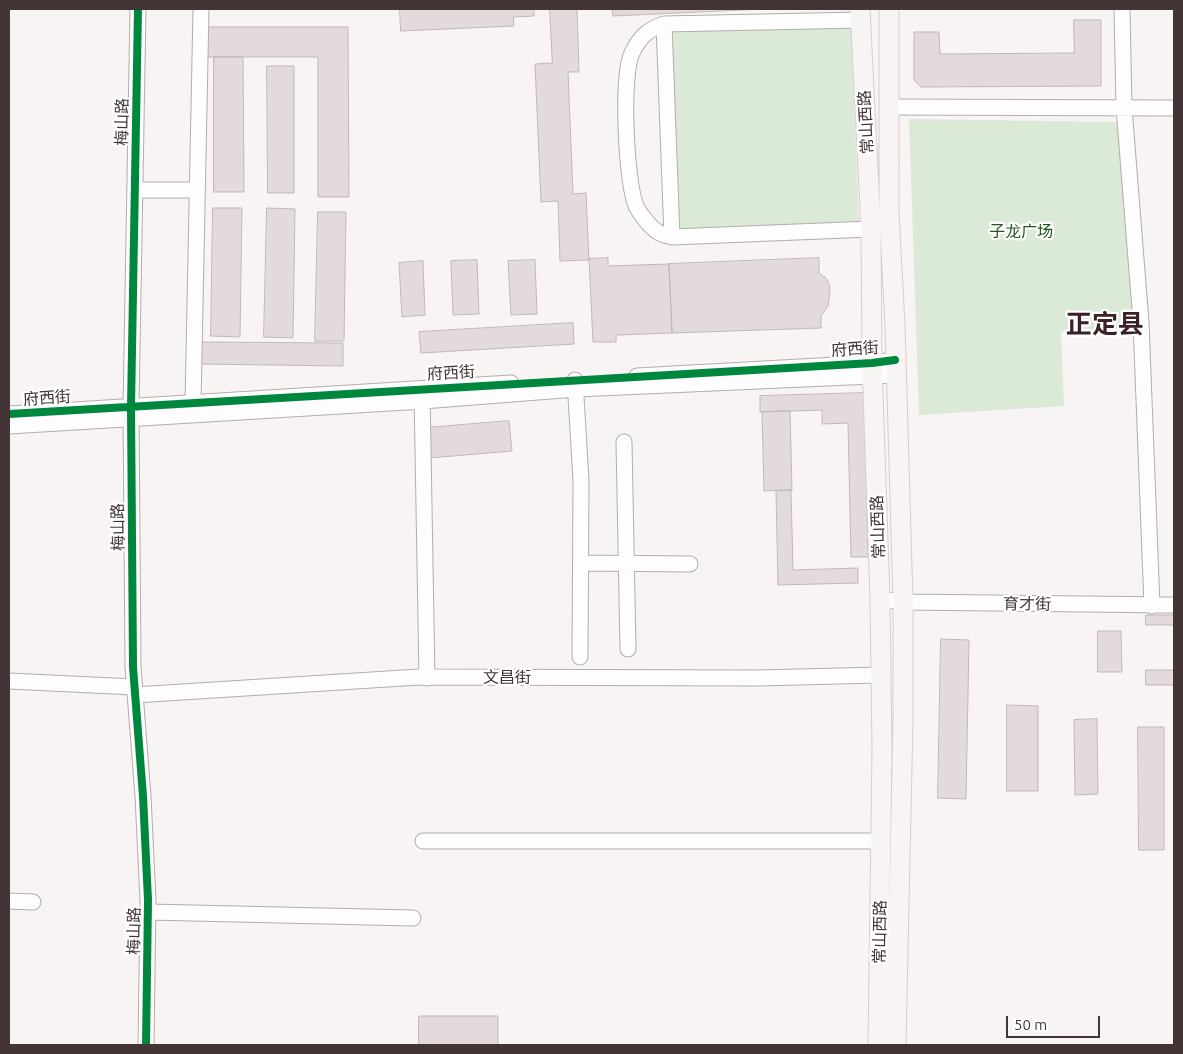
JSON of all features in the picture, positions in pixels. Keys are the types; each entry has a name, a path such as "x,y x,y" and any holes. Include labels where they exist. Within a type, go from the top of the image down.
{"main road":[{"name":"常山西路","path":"889,9 889,212 895,325 903,602 903,720 896,1045"},
{"name":"常山西路","path":"861,14 870,230 872,369 880,599 882,749 878,1045"}],"street":[{"name":"梅山路","path":"138,9 131,412 135,691 143,796 148,912 146,1045"},
{"path":"193,403 201,9"},
{"path":"1122,9 1124,108 1141,322 1152,606"},
{"path":"861,14 664,24 653,27 640,38 630,56 626,85 627,152 631,187 636,206 659,232 672,237 870,230"},
{"path":"664,24 672,237"},
{"path":"889,107 1174,108"},
{"path":"135,190 197,190"},
{"name":"府西街","path":"9,414 131,412 193,403 422,395 576,384 895,367"},
{"path":"576,384 581,481 580,657"},
{"path":"9,426 131,412 422,395 426,678"},
{"path":"624,442 628,649"},
{"path":"580,563 690,564"},
{"name":"育才街","path":"880,599 903,602 1174,605"},
{"name":"文昌街","path":"9,681 135,691 426,678 757,678 880,675"},
{"path":"423,841 881,841"},
{"path":"9,901 33,902"},
{"path":"148,912 412,918"}],"green space":[{"path":"851,25 859,222 680,229 672,32"},
{"name":"子龙广场","path":"909,119 1125,122 1132,331 1061,332 1064,406 919,415"}],"building":[{"path":"400,9 534,9 534,16 513,17 514,26 401,31"},
{"path":"550,9 577,9 579,72 568,72 573,194 586,193 589,260 560,261 558,201 541,202 535,64 552,63"},
{"path":"613,9 763,9 613,16"},
{"path":"1074,20 1101,20 1101,86 921,87 914,80 914,32 939,32 940,54 1074,53"},
{"path":"206,27 348,27 349,197 318,197 318,57 206,57"},
{"path":"214,57 243,57 244,192 214,192"},
{"path":"267,66 294,66 294,193 268,193"},
{"path":"213,208 242,208 240,337 211,336"},
{"path":"267,208 295,209 293,338 264,337"},
{"path":"318,212 346,212 344,341 315,341"},
{"path":"608,258 608,266 669,264 672,333 616,335 616,342 593,342 589,259"},
{"path":"819,258 819,273 826,278 830,291 828,306 821,316 821,328 672,333 669,264"},
{"path":"477,260 479,314 453,315 451,261"},
{"path":"535,260 537,314 511,315 508,261"},
{"path":"423,261 425,315 402,317 399,263"},
{"path":"573,323 574,344 421,353 419,332"},
{"path":"199,342 343,343 343,366 199,364"},
{"path":"864,393 868,557 851,557 848,423 822,424 822,410 760,412 760,396"},
{"path":"790,411 792,490 764,491 762,412"},
{"path":"509,421 512,451 429,458 426,428"},
{"path":"791,490 793,570 858,568 858,583 778,585 776,491"},
{"path":"1146,615 1174,615 1174,625 1146,625"},
{"path":"1098,631 1121,631 1122,672 1098,672"},
{"path":"941,639 969,640 966,799 938,798"},
{"path":"1146,670 1174,670 1174,685 1146,685"},
{"path":"1007,705 1038,706 1038,791 1007,791"},
{"path":"1097,719 1098,794 1075,795 1074,720"},
{"path":"1138,727 1164,727 1164,850 1139,850"},
{"path":"419,1016 498,1016 498,1045 419,1045"}],"cycle path":[{"path":"138,9 131,407 133,667 143,796 148,900 146,1045"},
{"path":"9,414 872,363 895,360"}],"district":[{"name":"正定县","path":"1105,324"}]}
